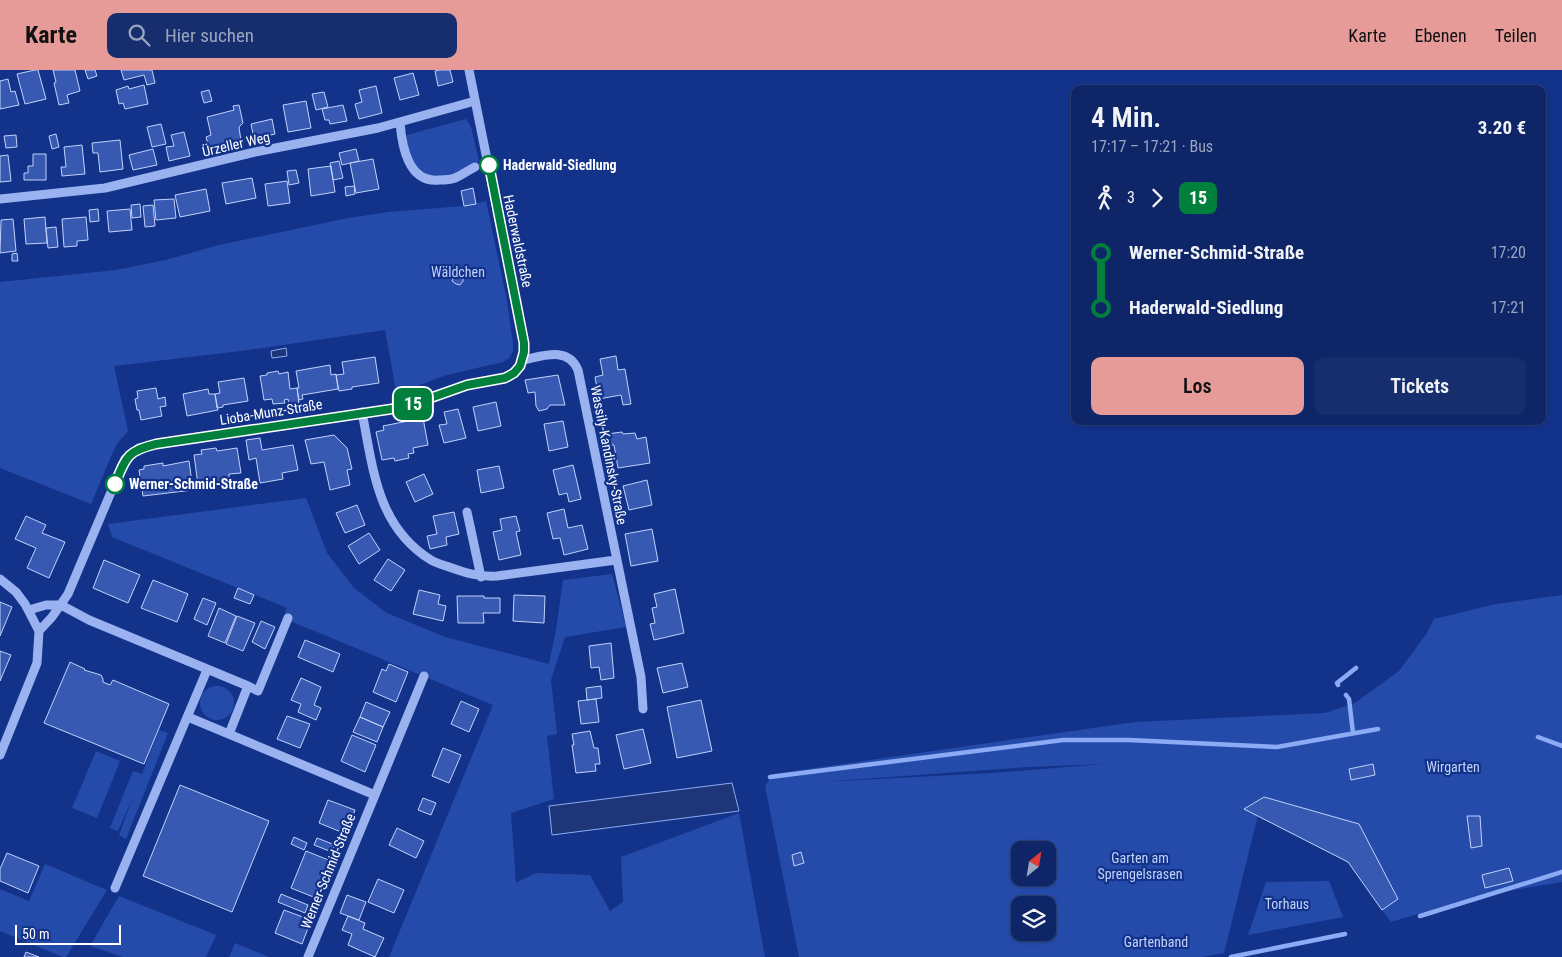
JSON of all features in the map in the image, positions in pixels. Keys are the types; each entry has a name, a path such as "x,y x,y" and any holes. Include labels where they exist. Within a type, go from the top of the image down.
{"street":[{"name":"Haderwaldstraße","path":"469,70 516,299 524,343 523,360"},
{"name":"Ürzeller Weg","path":"0,199 105,188 255,152 344,136 400,123 475,101"},
{"path":"400,123 405,156 412,167 422,176 434,181 453,179 475,167"},
{"name":"Wassily-Kandinsky-Straße","path":"523,360 560,355 570,358 578,370 640,677 643,708"},
{"name":"Lioba-Munz-Straße","path":"39,631 61,605 71,587 125,459 140,448 362,412 405,407 467,385 505,378 514,373 523,360"},
{"path":"362,412 378,491 384,508 411,545 432,561 482,577 616,560"},
{"path":"467,512 482,577"},
{"path":"0,579 16,592 29,610 39,631 35,668 0,755"},
{"path":"29,610 46,604 61,605 89,620 258,691 288,618"},
{"path":"116,888 207,670"},
{"name":"Werner-Schmid-Straße","path":"308,957 424,676"},
{"path":"229,734 248,686"},
{"path":"188,717 374,795"}],"green space":[{"path":"466,119 471,127 479,161 461,172 448,177 427,174 416,167 408,153 407,135"},
{"name":"Wäldchen","path":"486,201 507,301 513,343 513,351 509,358 503,362 446,375 407,390 396,391 385,330 249,350 114,366 128,431 116,445 91,504 0,468 0,282 116,270 166,260 219,245 348,218 389,212 464,206"},
{"path":"306,498 327,553 354,588 387,613 445,637 549,664 563,580 612,574 626,627 565,637 551,680 557,734 547,736 554,799 511,813 516,883 536,873 590,875 610,911 623,902 621,857 739,813 765,957 389,957 493,705 283,618 287,608 112,537 108,524"},
{"path":"1562,595 1562,882 1477,896 1391,922 1382,910 1398,899 1359,824 1264,797 1245,808 1258,815 1224,953 1202,957 799,957 765,786 773,774 1135,722 1325,713 1355,703 1399,671 1427,633 1434,619 1496,604","holes":["1104,764 993,773 820,782 1028,767"]},
{"path":"217,686 224,687 229,691 233,696 233,710 229,715 224,719 217,720 210,719 205,715 201,710 200,703 201,696 205,691 210,687"},
{"path":"159,730 168,733 126,839 119,835 133,797 118,831 110,828 133,771 142,774"},
{"path":"96,751 120,761 97,818 72,808"},
{"path":"45,864 107,890 66,957 0,931 0,889 29,901"},
{"name":"Torhaus","path":"1329,881 1343,917 1248,935 1266,882"},
{"path":"119,896 216,935 206,957 123,957 90,946"},
{"path":"235,943 269,957 229,957"}],"shaded area":[{"path":"286,348 287,356 272,358 271,351"},
{"path":"732,783 739,811 552,835 549,806"}],"building":[{"path":"38,70 46,99 25,104 17,74"},
{"path":"53,70 75,70 80,91 67,95 69,103 59,105"},
{"path":"85,70 95,70 97,76 88,79"},
{"path":"121,70 152,70 155,83 147,85 144,75 124,80"},
{"path":"450,70 453,82 438,86 435,71"},
{"path":"413,73 419,95 400,100 394,78"},
{"path":"8,79 11,92 15,91 19,105 0,109 0,81"},
{"path":"144,85 148,104 125,109 123,103 119,104 116,90 128,86 129,89"},
{"path":"376,86 382,113 359,119 355,104 362,102 359,90"},
{"path":"209,90 212,101 204,103 201,92"},
{"path":"324,92 328,107 316,110 312,94"},
{"path":"306,101 311,128 288,132 283,105"},
{"path":"239,105 243,123 239,127 241,141 209,148 206,137 211,135 207,117 234,110 233,106"},
{"path":"343,105 347,121 330,124 329,120 325,120 322,109"},
{"path":"272,119 275,134 254,139 251,124"},
{"path":"161,124 166,144 152,147 147,127"},
{"path":"184,132 190,156 169,161 166,147 174,146 171,135"},
{"path":"56,134 59,147 52,149 49,136"},
{"path":"16,135 17,147 6,148 4,136"},
{"path":"120,140 123,169 100,172 98,153 93,153 92,143"},
{"path":"82,145 85,174 62,176 61,167 66,167 64,147"},
{"path":"153,149 157,165 133,170 129,155"},
{"path":"356,149 359,161 342,165 339,153"},
{"path":"33,154 46,154 46,180 24,180 24,173 28,173 28,166 33,166"},
{"path":"8,155 11,181 0,182 0,156"},
{"path":"373,159 379,189 356,193 350,163"},
{"path":"339,161 343,178 333,180 330,163"},
{"path":"331,166 335,192 311,196 308,169"},
{"path":"296,170 299,183 289,185 287,171"},
{"path":"252,178 256,198 226,204 222,183"},
{"path":"287,181 290,203 268,206 265,184"},
{"path":"354,186 355,194 346,196 345,187"},
{"path":"473,188 476,204 464,206 461,191"},
{"path":"206,189 210,211 180,217 175,195"},
{"path":"174,199 176,218 156,220 154,200"},
{"path":"140,204 141,217 132,218 131,205"},
{"path":"153,205 155,226 145,227 143,206"},
{"path":"98,209 99,221 90,222 89,210"},
{"path":"130,209 132,230 109,232 107,211"},
{"path":"45,217 47,243 26,244 24,219"},
{"path":"86,217 88,240 77,241 77,246 64,247 62,219"},
{"path":"13,219 16,251 0,253 1,220"},
{"path":"56,227 58,247 48,248 46,228"},
{"path":"17,253 18,261 12,261 12,254"},
{"path":"458,274 463,277 460,285 452,281 454,276"},
{"path":"616,356 618,370 625,369 631,404 623,405 621,395 599,399 595,377 603,375 600,359"},
{"path":"375,357 379,383 339,391 336,375 344,374 342,362"},
{"path":"330,365 331,375 336,374 338,389 302,395 303,399 299,400 296,371"},
{"path":"278,371 279,374 288,372 290,389 297,388 299,404 289,405 288,399 284,400 285,403 273,404 272,399 264,400 260,376"},
{"path":"558,375 565,405 550,405 547,409 539,411 536,406 535,392 528,393 525,380"},
{"path":"244,378 248,401 223,405 223,407 217,408 215,394 220,393 218,382"},
{"path":"156,388 158,399 165,397 166,406 160,407 162,416 141,420 135,399 138,398 137,391"},
{"path":"208,389 209,394 215,394 218,410 187,416 183,394"},
{"path":"496,402 501,426 478,431 473,407"},
{"path":"458,409 466,438 444,443 439,425 447,424 444,412"},
{"path":"423,418 428,445 413,448 414,453 408,454 409,458 395,461 394,458 382,460 376,432 384,430 383,426"},
{"path":"563,421 568,447 549,451 544,424"},
{"path":"622,432 623,434 635,433 637,439 646,437 650,463 618,468 614,445 609,445 607,434"},
{"path":"334,435 347,448 352,469 347,470 350,485 330,490 324,462 311,464 305,440"},
{"path":"260,438 262,450 293,445 298,470 282,473 283,479 260,483 256,458 249,460 246,440"},
{"path":"216,448 217,451 237,448 241,473 229,474 229,480 225,482 198,485 194,455 202,454 201,450"},
{"path":"189,461 193,490 143,496 139,470 144,469 144,466 163,463 163,466"},
{"path":"573,465 581,499 569,502 567,493 559,495 553,470"},
{"path":"499,466 504,488 481,493 477,470"},
{"path":"424,474 433,494 415,502 406,482"},
{"path":"647,480 652,505 629,510 623,486"},
{"path":"357,505 365,525 345,533 336,513"},
{"path":"564,509 568,528 582,525 588,549 564,555 560,538 553,539 547,513"},
{"path":"454,512 459,534 446,537 447,545 430,549 427,536 437,534 433,516"},
{"path":"26,516 46,525 42,533 65,542 49,578 27,568 36,548 15,539"},
{"path":"516,516 520,531 516,532 521,555 499,560 493,532 502,530 500,519"},
{"path":"652,529 658,561 631,566 625,534"},
{"path":"369,533 380,550 359,564 348,546"},
{"path":"388,559 405,570 391,591 374,580"},
{"path":"104,560 140,575 128,603 93,588"},
{"path":"153,580 188,594 177,622 141,608"},
{"path":"238,588 254,595 250,604 234,598"},
{"path":"675,589 684,633 654,640 650,624 655,623 652,608 657,607 654,594"},
{"path":"419,590 440,595 438,604 446,606 443,621 413,614"},
{"path":"514,595 545,596 544,623 513,621"},
{"path":"457,596 500,598 500,613 483,613 484,623 458,623"},
{"path":"203,598 216,603 207,625 194,619"},
{"path":"0,602 12,607 0,636"},
{"path":"219,608 236,616 225,643 208,636"},
{"path":"237,616 255,623 243,651 226,644"},
{"path":"261,621 275,627 265,649 252,642"},
{"path":"305,640 340,654 333,672 298,657"},
{"path":"611,643 614,678 601,680 599,667 591,668 589,646"},
{"path":"0,651 11,655 0,681"},
{"path":"70,662 84,670 101,675 103,682 110,685 113,680 169,704 144,764 44,723"},
{"path":"682,663 688,687 663,693 657,668"},
{"path":"389,664 408,672 396,702 373,692 382,669 386,671"},
{"path":"301,678 321,687 314,705 321,708 316,720 298,712 301,704 291,700"},
{"path":"601,686 602,698 587,700 586,688"},
{"path":"596,699 599,722 581,724 578,701"},
{"path":"701,700 712,751 677,758 667,707"},
{"path":"461,701 479,709 469,732 451,724"},
{"path":"366,702 390,712 383,727 360,717"},
{"path":"287,716 310,724 300,748 277,739"},
{"path":"360,717 383,727 377,742 353,732"},
{"path":"643,729 651,763 624,769 616,735"},
{"path":"590,731 594,748 598,748 600,764 595,764 596,771 576,773 572,734"},
{"path":"352,735 376,745 365,772 341,761"},
{"path":"443,748 461,755 449,783 432,776"},
{"path":"1373,764 1375,775 1351,780 1349,769"},
{"path":"180,785 269,821 232,912 143,876"},
{"path":"1264,797 1359,824 1398,899 1382,910 1348,862 1244,809"},
{"path":"423,798 436,803 431,815 418,810"},
{"path":"328,800 355,810 346,834 319,823"},
{"path":"1467,816 1480,816 1482,846 1471,848"},
{"path":"397,828 424,841 416,858 389,845"},
{"path":"294,837 307,843 304,850 291,844"},
{"path":"317,838 335,845 332,852 314,845"},
{"path":"306,851 331,861 316,898 291,888"},
{"path":"801,852 804,863 794,866 792,855"},
{"path":"7,853 39,866 28,893 0,881 0,869"},
{"path":"1509,868 1513,881 1485,888 1482,875"},
{"path":"378,879 404,890 394,913 368,902"},
{"path":"281,894 308,905 305,913 278,902"},
{"path":"347,895 366,902 359,920 340,913"},
{"path":"284,910 311,920 302,944 275,933"},
{"path":"348,916 365,923 363,929 384,938 375,957 348,945 352,934 342,930"},
{"path":"26,952 39,957 24,957"}],"waterway":[{"path":"1338,685 1337,683 1356,668"},
{"path":"1346,695 1349,699 1353,733"},
{"path":"770,777 1063,740 1129,740 1277,747 1378,729"},
{"path":"1538,737 1562,746"},
{"path":"1420,916 1562,872"},
{"path":"1231,957 1345,934"}],"bus line":[{"name":"15","path":"115,484 125,459 140,448 362,412 405,407 467,385 505,378 514,373 523,360 524,343 489,165"}],"place":[{"name":"Haderwald-Siedlung","path":"489,165"},
{"name":"Werner-Schmid-Straße","path":"115,484"}],"park label":[{"name":"Wirgarten","path":"1453,767"},
{"name":"Garten am Sprengelsrasen","path":"1140,866"},
{"name":"Gartenband","path":"1156,942"}]}
